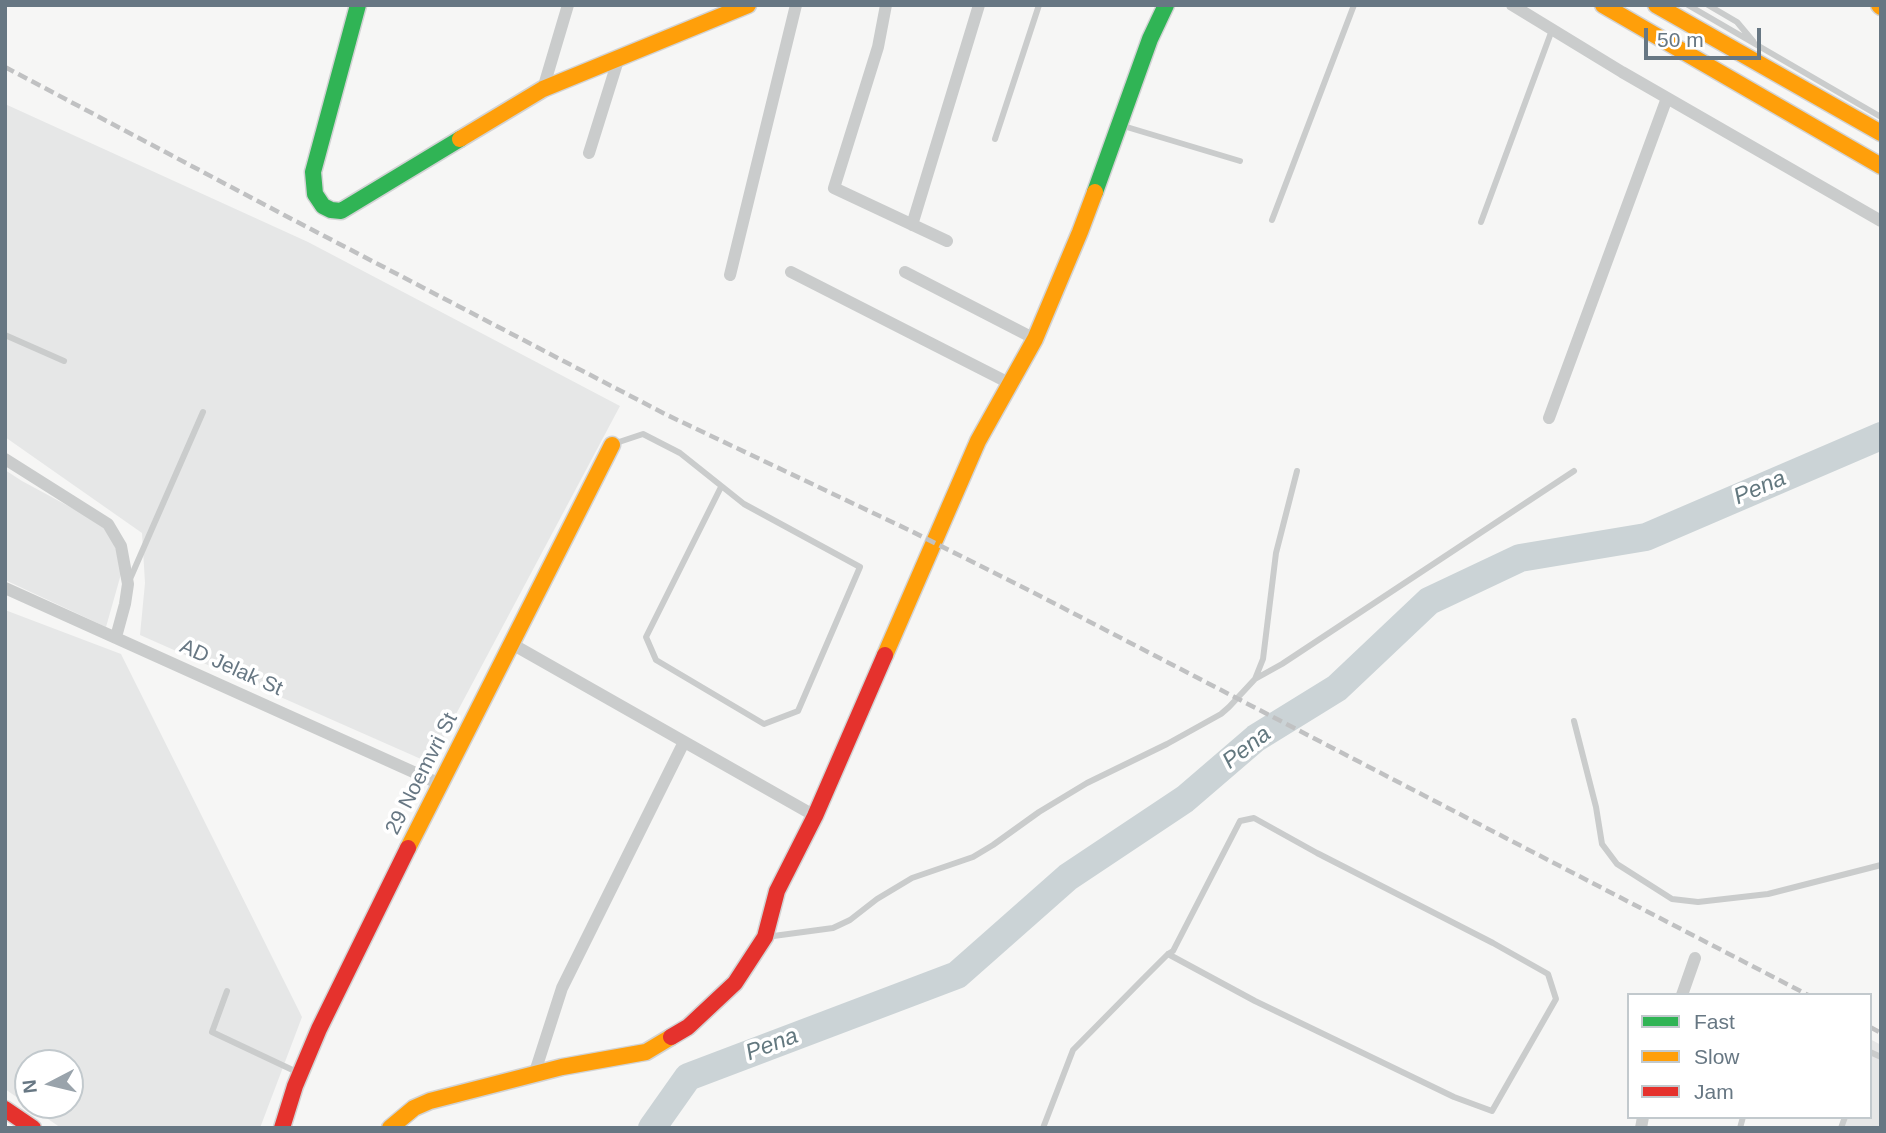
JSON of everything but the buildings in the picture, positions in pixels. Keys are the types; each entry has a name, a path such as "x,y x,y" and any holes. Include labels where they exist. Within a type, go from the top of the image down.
{"main road":[{"path":"358,5 313,172 315,194 323,206 331,210 341,211 543,89 715,13 748,5"},
{"path":"390,1128 414,1108 430,1101 562,1067 646,1052 688,1027 735,983 765,937 777,891 815,816 978,441 1035,339 1080,232 1150,39 1166,5"},
{"path":"1603,5 1881,166"},
{"path":"1656,5 1881,133"},
{"name":"29 Noemvri St","path":"282,1128 319,1029 612,445"},
{"path":"5,1109 33,1128"}],"street":[{"path":"543,89 568,5"},
{"path":"730,275 796,5"},
{"path":"886,5 878,47 834,188 947,241"},
{"path":"912,225 979,5"},
{"path":"1512,5 1881,221"},
{"path":"589,153 619,57"},
{"path":"1549,418 1667,98"},
{"path":"790,272 1009,383"},
{"path":"905,272 1035,339"},
{"path":"5,459 108,524 121,545 128,584 116,637"},
{"name":"AD Jelak St","path":"5,588 440,784"},
{"path":"512,644 815,816"},
{"path":"534,1075 562,988 684,742"},
{"path":"1683,993 1695,958"}],"lane":[{"path":"995,139 1039,5"},
{"path":"1272,220 1354,5"},
{"path":"1688,5 1881,117"},
{"path":"1708,5 1737,22 1757,45"},
{"path":"1481,222 1552,30"},
{"path":"1118,125 1240,161"},
{"path":"5,335 64,361"},
{"path":"128,584 203,412"},
{"path":"612,445 643,434 680,453 744,504 860,567 798,711 764,724 656,660 646,637 721,487"},
{"path":"1255,679 1263,659 1276,554 1297,471"},
{"path":"765,937 832,928 850,920 877,899 912,878 973,857 1087,783 1221,714 1255,679 1282,664 1574,471"},
{"path":"1574,721 1596,807 1602,844 1617,864 1672,899 1698,902 1768,894 1881,865"},
{"path":"1042,1128 1073,1051 1168,954 1172,951 1240,821 1254,818 1493,943 1548,974 1556,999 1492,1111 1454,1097 1304,1025 1168,954"},
{"path":"227,992 212,1032 300,1074"}],"shaded area":[{"path":"5,104 308,242 620,406 430,763 140,635 145,583 142,533 5,437"},
{"path":"5,470 107,527 123,567 106,627 5,580"},
{"path":"5,610 121,654 302,1017 260,1128 61,1128 48,1119 84,1119 84,1049 14,1049 14,1095 5,1089"},
{"path":"1872,1040 1881,1045 1881,1128 1843,1128 1845,1119 1872,1119"}],"waterway":[{"name":"Pena","path":"652,1128 688,1077 957,975 1068,877 1185,799 1256,738 1337,688 1429,601 1520,558 1646,537 1881,436"}],"railway":[{"path":"5,67 665,414 911,531 1042,597 1804,993"},
{"path":"1872,1028 1881,1033"}],"traffic: fast":[{"path":"358,5 313,172 315,194 323,206 341,211 460,139"},
{"path":"1095,192 1150,39 1166,5"}],"traffic: slow":[{"path":"460,139 543,89 748,5"},
{"path":"1603,5 1881,166"},
{"path":"1656,5 1881,133"},
{"path":"885,655 978,441 1035,339 1095,192"},
{"path":"408,848 612,445"},
{"path":"390,1128 414,1108 430,1101 562,1067 646,1052 671,1037"}],"traffic: jam":[{"path":"671,1037 688,1027 735,983 765,937 777,891 815,816 885,655"},
{"path":"282,1128 295,1086 319,1029 408,848"},
{"path":"5,1109 33,1128"}]}
